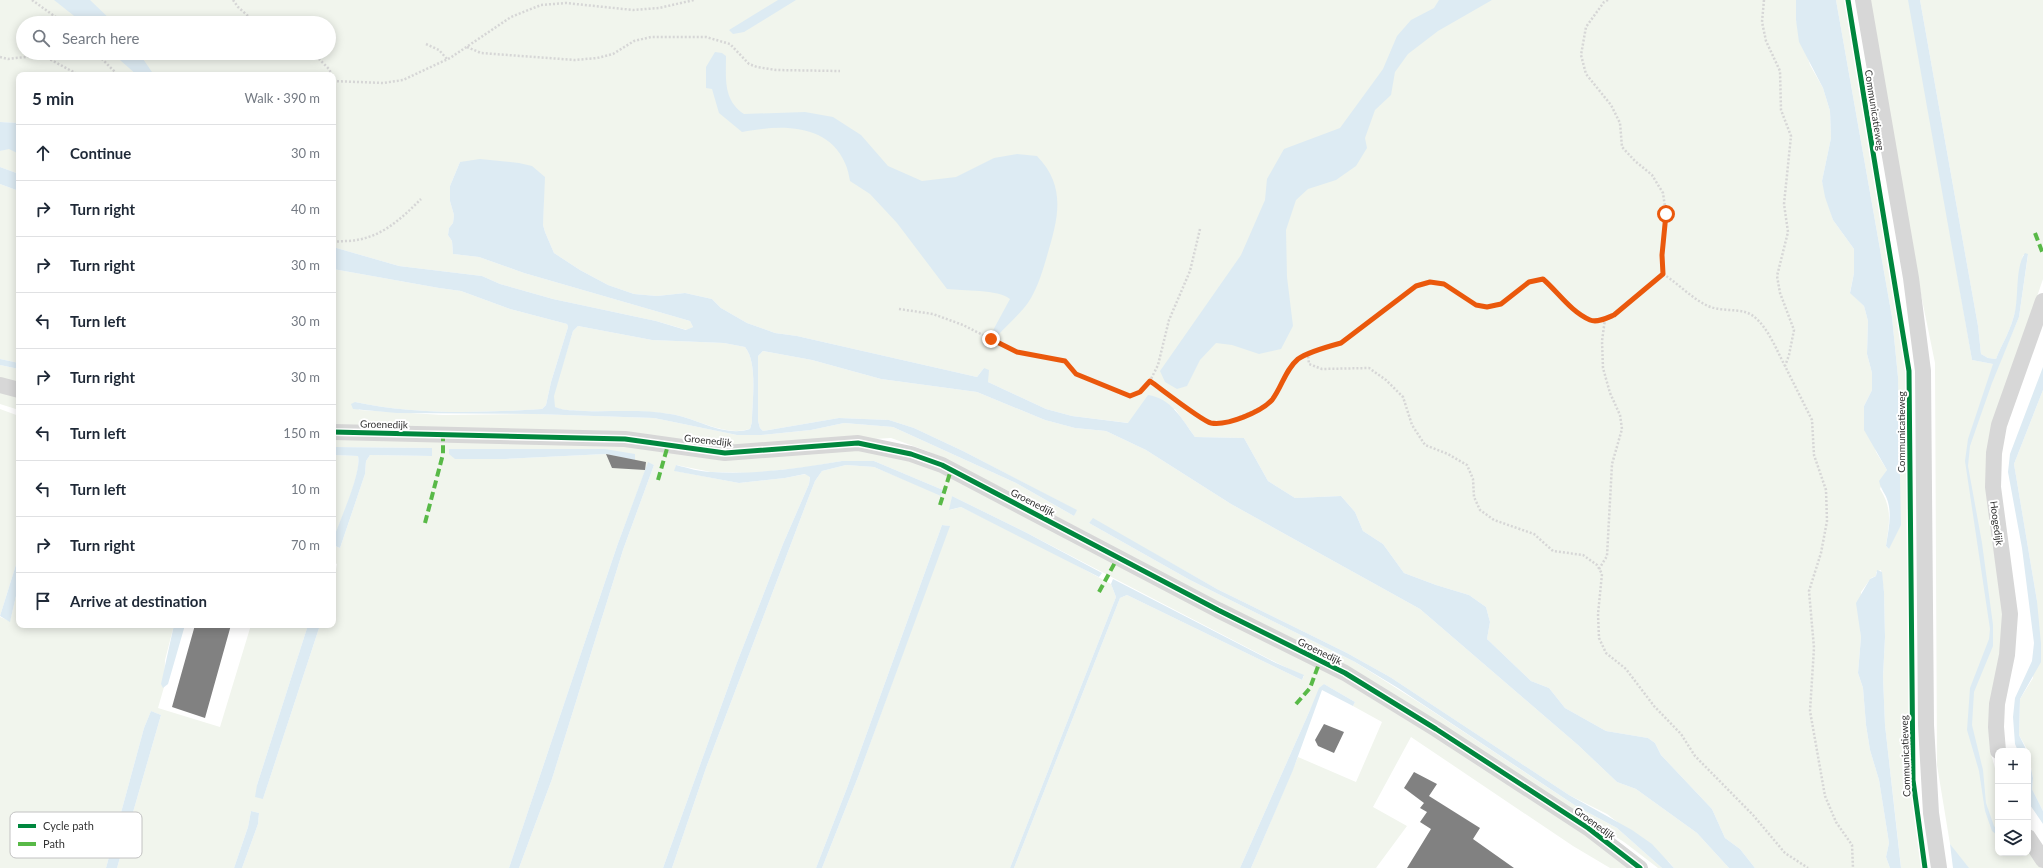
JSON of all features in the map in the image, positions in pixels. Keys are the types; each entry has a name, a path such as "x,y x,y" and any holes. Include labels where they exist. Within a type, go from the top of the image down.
{"street":[{"name":"Communicatieweg","path":"1863,0 1911,278 1923,371 1926,725 1931,813 1939,868"},
{"name":"Hoogedijk","path":"1998,748 1996,727 1997,704 2007,655 2010,614 1992,487 1994,453 1999,425 2043,301"},
{"path":"0,385 16,389"},
{"name":"Groenedijk","path":"336,432 625,438 725,453 858,443 911,454 942,465 1218,610 1344,673 1436,728 1588,828 1640,868"},
{"path":"2031,842 2043,860"}],"path":[{"path":"32,0 54,16"},
{"path":"233,0 248,16"},
{"path":"336,81 384,83 403,80 447,59 512,18 541,5 566,3 633,10 659,8 694,0"},
{"path":"1608,0 1604,2 1586,27 1581,55 1586,74 1611,105 1620,123 1622,147 1635,161 1652,175 1663,193 1666,214 1662,255 1663,274"},
{"path":"1764,0 1762,22 1766,40 1780,71 1781,110 1791,136 1784,204 1788,232 1777,276 1780,293 1794,330 1785,366"},
{"path":"467,47 481,53 575,60 597,58 613,54 634,41 651,37 706,37 730,44 749,64 757,67 776,70 840,71"},
{"path":"426,44 439,50 447,59"},
{"path":"0,57 8,60 16,59"},
{"path":"51,60 73,72"},
{"path":"103,60 115,72"},
{"path":"320,60 330,72"},
{"path":"336,241 358,241 381,233 405,216 421,199"},
{"path":"899,309 933,314 964,325 1017,352 1065,361 1076,374 1130,396 1140,392 1150,381 1158,365 1169,320 1190,271 1200,229"},
{"path":"1150,381 1209,423 1228,422 1258,409 1272,400 1286,374 1299,358 1326,347 1341,343 1416,286 1430,282 1444,284 1476,305 1487,307 1501,304 1529,282 1543,279 1573,309 1591,320 1605,319 1614,315 1663,274"},
{"path":"1663,274 1678,284 1690,296 1710,307 1747,312 1767,329 1812,420 1814,455 1826,490 1827,521 1821,553 1809,591 1814,648 1810,711 1825,796 1836,822 1852,845 1853,868"},
{"path":"1599,569 1607,556 1612,464 1622,429 1620,415 1610,393 1603,368 1602,341 1605,319"},
{"path":"1308,355 1309,364 1322,369 1369,368 1386,380 1402,397 1412,425 1424,444 1448,454 1467,465 1473,479 1474,497 1480,510 1494,520 1534,534 1553,550 1583,555 1599,569 1602,574 1598,614 1599,638 1606,653 1626,669 1654,706 1681,734 1695,756 1753,815 1784,853 1808,868"}],"shaded area":[{"path":"0,0 1796,0 1796,20 1810,65 1823,88 1830,111 1831,138 1822,181 1833,220 1854,249 1854,273 1850,292 1864,306 1868,321 1867,354 1872,373 1872,390 1864,406 1876,452 1887,470 1880,489 1887,503 1889,524 1886,546 1889,549 1899,443 1898,377 1892,317 1836,0 1846,0 1905,364 1908,414 1909,755 1914,812 1922,868 1901,868 1885,725 1883,677 1885,637 1884,592 1881,570 1876,572 1876,576 1871,578 1861,592 1861,637 1858,673 1863,688 1870,750 1879,780 1889,843 1886,857 1890,868 1755,868 1740,849 1725,838 1712,809 1661,755 1655,743 1648,738 1606,731 1565,708 1549,688 1531,681 1487,639 1490,622 1486,607 1469,595 1404,573 1383,544 1363,531 1355,512 1341,496 1295,498 1268,481 1244,438 1195,437 1175,409 1139,410 1129,423 1072,416 1046,409 988,382 984,368 977,377 797,336 775,333 747,323 721,308 712,299 685,293 657,296 634,294 608,285 580,270 554,253 543,225 544,177 460,162 450,186 450,201 454,215 453,223 449,228 448,235 452,241 453,254 479,257 524,273 690,321 693,327 687,330 656,321 553,299 500,284 482,276 399,266 336,248 336,72 16,72 16,123 0,122"},
{"path":"54,0 90,0 107,16 74,16"},
{"path":"778,0 796,0 744,32 733,34 729,30"},
{"path":"1439,0 1492,0 1438,31 1408,54 1395,72 1391,95 1375,110 1365,138 1367,148 1356,166 1336,180 1308,189 1296,200 1286,230 1287,277 1293,326 1281,349 1259,354 1232,345 1216,343 1200,360 1187,386 1177,389 1165,382 1160,371 1241,255 1265,200 1267,179 1284,149 1340,128 1383,69 1397,36 1411,20 1434,8"},
{"path":"1796,0 1836,0 1892,317 1898,377 1901,525 1889,549 1886,546 1890,513 1887,499 1879,481 1887,470 1864,430 1864,406 1872,390 1872,373 1867,354 1868,321 1864,306 1850,293 1854,273 1854,249 1833,220 1825,197 1822,181 1831,138 1830,111 1823,88 1799,42 1796,20"},
{"path":"1868,0 1910,0 1972,360 1993,364 1996,371 2019,317 2028,255 2023,255 2017,304 2009,329 1996,359 1988,358 1981,354 1978,326 1920,0 2043,0 2043,279 1992,429 2002,598 2002,627 1991,754 1995,768 1995,856 2031,856 2031,853 2041,868 1965,868 1950,844 1937,765 1935,363 1909,236"},
{"path":"1908,0 1920,0 1978,326 1981,354 1988,358 1996,359 2013,319 2019,267 2025,253 2028,254 2019,317 1992,383 1970,446 1968,466 1982,543 1993,625 1993,646 1974,692 1972,725 1983,770 1986,803 1995,827 1995,834 1992,831 1985,811 1979,771 1967,730 1970,688 1989,639 1990,629 1965,461 1968,439 1993,364 1972,360"},
{"path":"715,52 722,53 726,56 726,81 729,96 737,108 744,114 805,112 833,117 861,135 888,166 922,181 956,177 994,158 1017,154 1037,156 1053,180 1056,192 1057,216 1044,267 1034,293 1024,308 998,335 991,334 1010,299 1005,296 989,292 947,289 897,223 870,194 850,181 845,163 837,150 826,140 814,133 786,128 771,128 742,132 719,113 712,89 706,88 706,67"},
{"path":"120,60 144,60 152,72 134,72"},
{"path":"0,122 16,123 16,152 9,149 0,151"},
{"path":"9,148 16,152 16,173 0,167 0,151"},
{"path":"480,159 519,163 532,166 545,177 543,225 554,253 580,270 608,285 634,294 657,296 685,293 712,299 721,308 747,323 775,333 797,336 977,377 984,368 989,370 988,382 1046,409 1072,416 1128,423 1148,395 1163,400 1170,405 1195,437 1244,438 1268,481 1295,498 1341,496 1355,512 1363,531 1383,544 1404,573 1469,595 1486,607 1490,622 1487,639 1531,681 1549,688 1565,708 1606,731 1648,738 1655,743 1661,755 1712,809 1725,838 1740,849 1755,868 1729,868 1697,833 1636,789 1617,782 1578,745 1420,609 1231,504 1146,450 1106,431 1075,428 1045,420 977,392 881,379 812,360 763,351 758,356 758,421 760,428 763,431 839,418 889,420 914,428 963,451 1077,510 1074,516 1016,483 893,427 844,423 811,430 761,435 737,435 654,418 535,414 397,413 353,409 351,404 355,402 401,409 448,412 542,409 546,405 551,382 568,327 567,324 510,309 461,291 336,270 336,248 399,266 482,276 500,284 553,299 656,321 686,330 693,327 690,321 524,273 479,257 453,254 452,241 448,235 449,228 453,223 454,215 450,201 450,186 460,162","holes":["578,326 652,340 724,343 745,347 752,363 753,393 752,422 750,429 730,431 680,416 659,412 584,411 566,410 555,407 554,396 573,331"]},
{"path":"0,167 16,173 16,190 0,184"},
{"path":"0,184 16,190 16,362 0,359"},
{"path":"336,270 461,291 510,309 567,324 568,327 551,382 546,405 542,409 448,412 401,409 355,402 359,410 443,415 535,414 654,418 737,435 761,435 811,430 844,423 893,427 1016,483 1074,516 1076,510 963,451 914,428 889,420 839,418 763,431 760,428 758,421 758,356 763,351 812,360 881,379 977,392 1045,420 1075,428 1106,431 1146,450 1231,504 1420,609 1578,745 1617,782 1636,789 1697,833 1729,868 1674,868 1669,862 1607,814 1569,795 1390,677 1347,653 1217,589 1093,519 1089,523 1190,580 1355,662 1576,806 1617,828 1662,868 1658,868 1624,842 1596,824 1188,587 1017,495 927,451 891,438 736,447 336,425"},
{"path":"578,326 652,340 724,343 745,347 752,363 753,372 752,422 750,429 740,431 719,429 670,414 565,410 554,407 553,396 573,331"},
{"path":"0,359 16,362 16,368 0,365"},
{"path":"0,365 16,368 16,381 0,378"},
{"path":"2043,367 2043,390 2014,464 2037,601 2041,644 2041,662 2020,699 2019,735 2026,748 2017,748 2015,744 2013,717 2015,698 2032,661 2034,643 2022,548 2008,472 2010,454"},
{"path":"0,390 16,394 16,409 0,404"},
{"path":"2043,390 2043,811 2032,789 2033,778 2031,767 2031,748 2026,748 2019,735 2020,699 2033,678 2037,601 2014,464"},
{"path":"0,409 16,415 16,565 0,616"},
{"path":"336,436 873,449 936,469 1335,672 1573,823 1633,868 1610,868 1573,846 1411,737 1373,807 1407,826 1376,868 1251,868 1298,757 1356,782 1382,722 1353,706 1355,702 1324,684 1310,710 1240,868 1014,868 1120,598 1127,595 1302,680 1304,676 1027,533 952,496 950,510 961,507 1043,547 1111,584 1116,597 1010,868 822,868 858,777 949,526 942,525 847,788 816,868 672,868 706,768 815,481 822,471 846,465 874,467 941,495 943,490 874,461 842,461 807,467 752,473 711,472 676,465 675,471 739,483 806,474 810,476 809,484 783,544 736,665 663,868 519,868 552,779 623,550 654,465 648,463 617,546 509,868 242,868 258,824 259,813 251,811 248,827 234,868 117,868 120,858 142,858 142,812 133,812 161,715 151,711 144,728 121,812 10,812 10,858 109,858 106,868 0,868 0,617 10,621 16,596 16,628 173,628 165,660 164,687 158,708 220,727 250,628 307,628 257,785 263,799 319,628 336,628 336,546 340,548 365,474 366,461 370,455 432,456 432,448 336,447","holes":["458,449 605,450 606,454 505,459 455,459"]},
{"path":"336,447 432,448 432,456 370,455 366,461 365,474 340,548 336,546 336,532 357,473 358,456 336,455"},
{"path":"449,449 605,449 635,454 635,460 606,454 505,459 455,459 449,454"},
{"path":"336,455 358,456 357,474 336,532"},
{"path":"842,461 874,461 943,490 941,496 874,467 846,465 822,471 815,481 706,768 672,868 663,868 736,665 783,544 809,484 810,477 805,474 785,478 739,483 674,471 676,465 708,472 745,473"},
{"path":"648,462 654,465 623,550 552,779 519,868 509,868 617,546"},
{"path":"952,496 1027,533 1102,573 1099,577 961,507 949,510"},
{"path":"1093,518 1217,589 1347,653 1390,677 1569,795 1632,830 1652,844 1674,868 1662,868 1617,828 1576,806 1398,688 1355,662 1190,580 1089,523"},
{"path":"942,525 950,526 858,777 822,868 816,868 847,788"},
{"path":"16,565 16,596 10,622 0,616"},
{"path":"1877,570 1882,572 1884,592 1885,637 1883,677 1885,725 1901,868 1890,868 1886,857 1889,843 1879,780 1870,750 1863,688 1858,673 1861,637 1856,603 1870,579 1876,576"},
{"path":"1113,579 1276,663 1304,675 1302,680 1127,595 1120,598 1014,868 1010,868 1116,597 1111,584"},
{"path":"173,628 184,628 168,684 163,688 161,684"},
{"path":"307,628 319,628 263,799 255,797 257,785"},
{"path":"1324,684 1355,702 1353,706 1322,690 1293,770 1251,868 1240,868 1319,688"},
{"path":"151,711 161,715 133,812 121,812 144,728"},
{"path":"2031,768 2033,778 2032,789 2043,811 2043,824 2031,806"},
{"path":"251,811 259,813 258,824 242,868 234,868 248,827"},
{"path":"1950,844 1969,868 1953,868"},
{"path":"109,858 120,858 117,868 106,868"}],"building":[{"path":"606,454 646,462 645,470 612,468"},
{"path":"194,628 230,628 205,718 172,707"},
{"path":"1324,724 1344,732 1334,753 1318,746 1315,740"},
{"path":"1414,772 1437,784 1429,796 1480,828 1473,839 1514,868 1407,868 1431,829 1420,822 1427,812 1420,808 1424,803 1404,788"}],"marked path":[{"path":"2035,233 2043,254"},
{"path":"425,523 443,454 443,434"},
{"path":"658,480 668,445"},
{"path":"940,505 951,470"},
{"path":"1099,592 1118,557"},
{"path":"1296,704 1310,688 1320,661"}],"cycle path":[{"path":"1848,0 1909,371 1913,780 1925,868"},
{"path":"336,432 625,439 725,453 858,443 911,454 942,465 1218,610 1345,673 1436,729 1588,828 1640,868"}],"route":[{"path":"991,339 1017,352 1057,358 1065,361 1076,374 1105,388 1130,396 1140,392 1150,381 1209,423 1228,422 1243,417 1272,400 1286,374 1299,358 1326,347 1341,343 1416,286 1430,282 1444,284 1476,305 1487,307 1501,304 1529,282 1543,279 1573,309 1591,320 1605,319 1614,315 1646,290 1663,274 1662,255 1666,214"}]}
